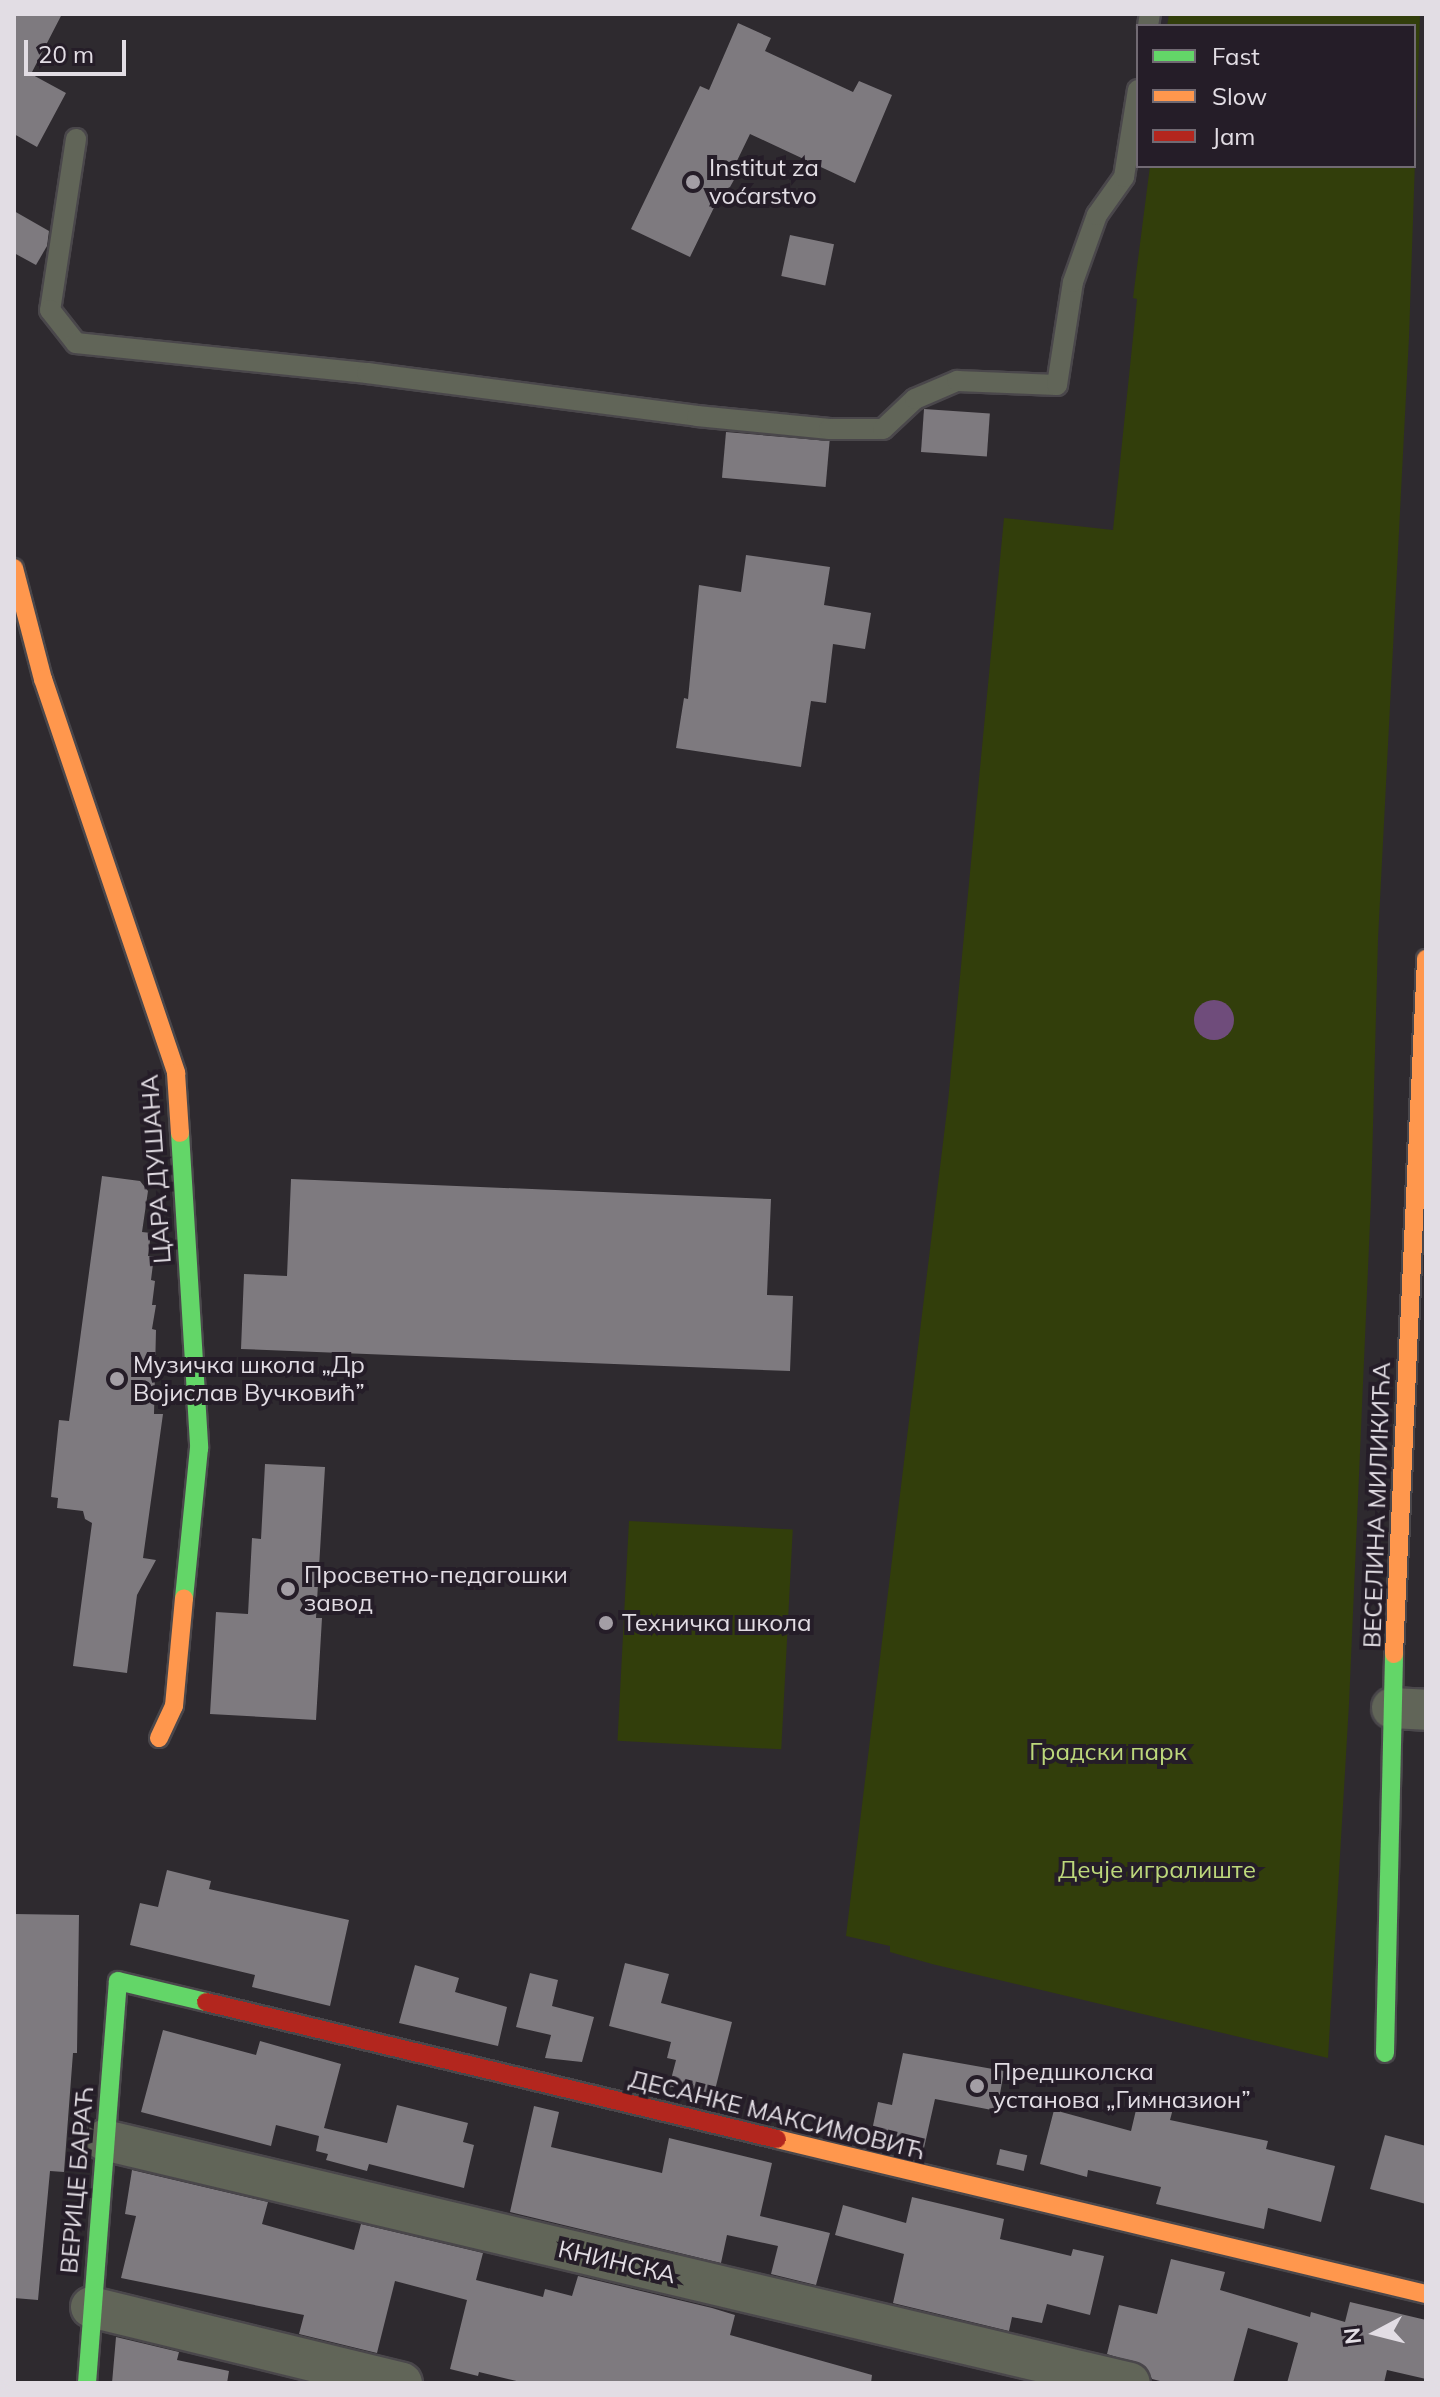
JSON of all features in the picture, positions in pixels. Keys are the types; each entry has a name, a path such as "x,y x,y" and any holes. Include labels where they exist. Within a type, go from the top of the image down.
{"street":[{"name":"ЦАРА ДУШАНА","path":"14,568 43,679 176,1073 199,1448 174,1706 159,1738"},
{"name":"ВЕСЕЛИНА МИЛИКИЋА","path":"1385,2053 1409,1709 1426,959"},
{"name":"ВЕРИЦЕ БАРАЋ","path":"87,2383 118,1981"},
{"name":"ДЕСАНКЕ МАКСИМОВИЋ","path":"118,1981 1426,2294"},
{"name":"КНИНСКА","path":"104,2140 1130,2383"},
{"path":"91,2307 402,2383"}],"lane":[{"path":"76,139 50,310 76,343 367,373 712,418 829,429 883,429 915,399 957,381 1057,385 1073,282 1097,215 1124,177 1136,102"}],"green space":[{"name":"Градски парк","path":"1169,14 1420,14 1416,131 1416,24 1167,24"},
{"name":"Градски парк","path":"1150,168 1415,168 1378,939 1371,1200 1349,1704 1328,2058 932,1964 890,1952 890,1946 846,1936 948,1102 1004,518 1113,530 1137,299 1133,298"},
{"path":"629,1521 793,1530 781,1749 617,1741"}],"shaded area":[{"path":"1214,1000 1228,1006 1234,1020 1228,1034 1214,1040 1200,1034 1194,1020 1200,1006"}],"building":[{"path":"14,14 62,14 31,74 66,93 37,147 14,134"},
{"path":"738,23 771,38 765,51 853,92 859,81 892,95 855,183 750,134 733,169 735,178 730,187 722,191 690,257 631,229 700,86 709,90"},
{"path":"14,211 49,231 47,246 36,265 14,253"},
{"path":"790,235 834,244 825,285 781,276"},
{"path":"924,409 990,414 987,456 921,452"},
{"path":"726,432 830,441 826,487 722,478"},
{"path":"746,555 830,567 824,605 871,613 865,649 833,644 826,703 811,701 801,767 676,748 684,698 688,699 699,585 741,592"},
{"name":"Музичка школа „Др Војислав Вучковић”","path":"102,1176 140,1181 148,1191 142,1232 151,1233 148,1256 154,1256 151,1280 155,1281 152,1305 156,1305 152,1329 156,1330 154,1414 163,1414 143,1558 156,1560 137,1595 127,1673 73,1666 92,1523 85,1519 83,1511 57,1508 58,1498 51,1497 59,1420 69,1421"},
{"path":"291,1179 771,1199 767,1295 793,1296 790,1371 241,1349 244,1274 287,1276"},
{"name":"Просветно-педагошки завод","path":"265,1464 325,1467 316,1618 322,1618 316,1720 210,1714 216,1612 248,1614 252,1538 261,1539"},
{"path":"167,1870 211,1881 209,1889 349,1920 330,2006 252,1987 255,1975 130,1945 140,1903 158,1907"},
{"path":"14,1914 79,1915 77,2053 73,2053 64,2172 50,2171 38,2300 14,2298"},
{"path":"625,1963 669,1974 661,2003 732,2022 713,2098 669,2087 676,2060 667,2058 671,2042 609,2026"},
{"path":"415,1965 459,1978 455,1992 507,2007 498,2046 399,2023"},
{"path":"530,1973 558,1980 552,2006 594,2017 582,2062 545,2058 551,2035 516,2027"},
{"path":"163,2030 256,2055 260,2041 341,2064 324,2128 387,2143 397,2105 468,2123 463,2142 474,2145 464,2188 369,2164 367,2171 326,2160 328,2154 316,2151 319,2136 276,2125 271,2146 141,2112"},
{"path":"903,2053 1004,2071 997,2111 935,2099 924,2148 871,2135 878,2102 892,2105"},
{"path":"1140,2093 1175,2101 1170,2120 1268,2141 1266,2149 1335,2166 1321,2222 1268,2208 1264,2229 1156,2204 1161,2187 1088,2170 1087,2177 1040,2164 1054,2110 1131,2131"},
{"path":"534,2106 559,2112 551,2147 662,2173 669,2138 772,2163 760,2216 830,2233 816,2285 771,2274 778,2246 727,2235 721,2263 510,2212"},
{"path":"1385,2135 1426,2146 1426,2204 1370,2189"},
{"path":"1000,2149 1027,2155 1024,2171 996,2165"},
{"path":"132,2170 268,2202 262,2224 354,2250 361,2224 483,2253 476,2280 543,2297 545,2289 572,2296 578,2276 712,2308 735,2315 730,2335 872,2375 871,2383 525,2383 479,2372 478,2376 450,2369 467,2300 395,2281 377,2353 299,2334 304,2315 121,2278 136,2216 125,2214"},
{"path":"912,2197 1004,2219 1000,2239 1071,2256 1073,2249 1104,2256 1090,2315 1047,2304 1042,2323 1012,2317 1009,2331 893,2303 904,2254 835,2235 843,2205 906,2223"},
{"path":"1171,2259 1225,2272 1220,2290 1310,2317 1311,2312 1345,2322 1350,2302 1426,2320 1426,2379 1387,2370 1384,2383 1287,2383 1298,2343 1248,2328 1233,2383 1168,2383 1152,2379 1145,2366 1107,2354 1119,2305 1157,2314"},
{"path":"116,2337 179,2352 177,2360 229,2371 227,2383 112,2383"}],"traffic: fast":[{"path":"180,1133 199,1448 184,1598"},
{"path":"1385,2053 1394,1654"},
{"path":"87,2383 118,1981 206,2002"}],"traffic: slow":[{"path":"14,568 43,679 176,1073 180,1133"},
{"path":"1394,1654 1426,959"},
{"path":"159,1738 174,1706 184,1598"},
{"path":"777,2139 1426,2294"}],"traffic: jam":[{"path":"206,2002 777,2139"}],"place":[{"name":"Institut za voćarstvo","path":"693,182"},
{"name":"Музичка школа „Др Војислав Вучковић”","path":"117,1379"},
{"name":"Просветно-педагошки завод","path":"288,1589"},
{"name":"Техничка школа","path":"606,1623"},
{"name":"Предшколска установа „Гимназион”","path":"977,2086"}],"park label":[{"name":"Дечје игралиште","path":"1157,1870"}]}
